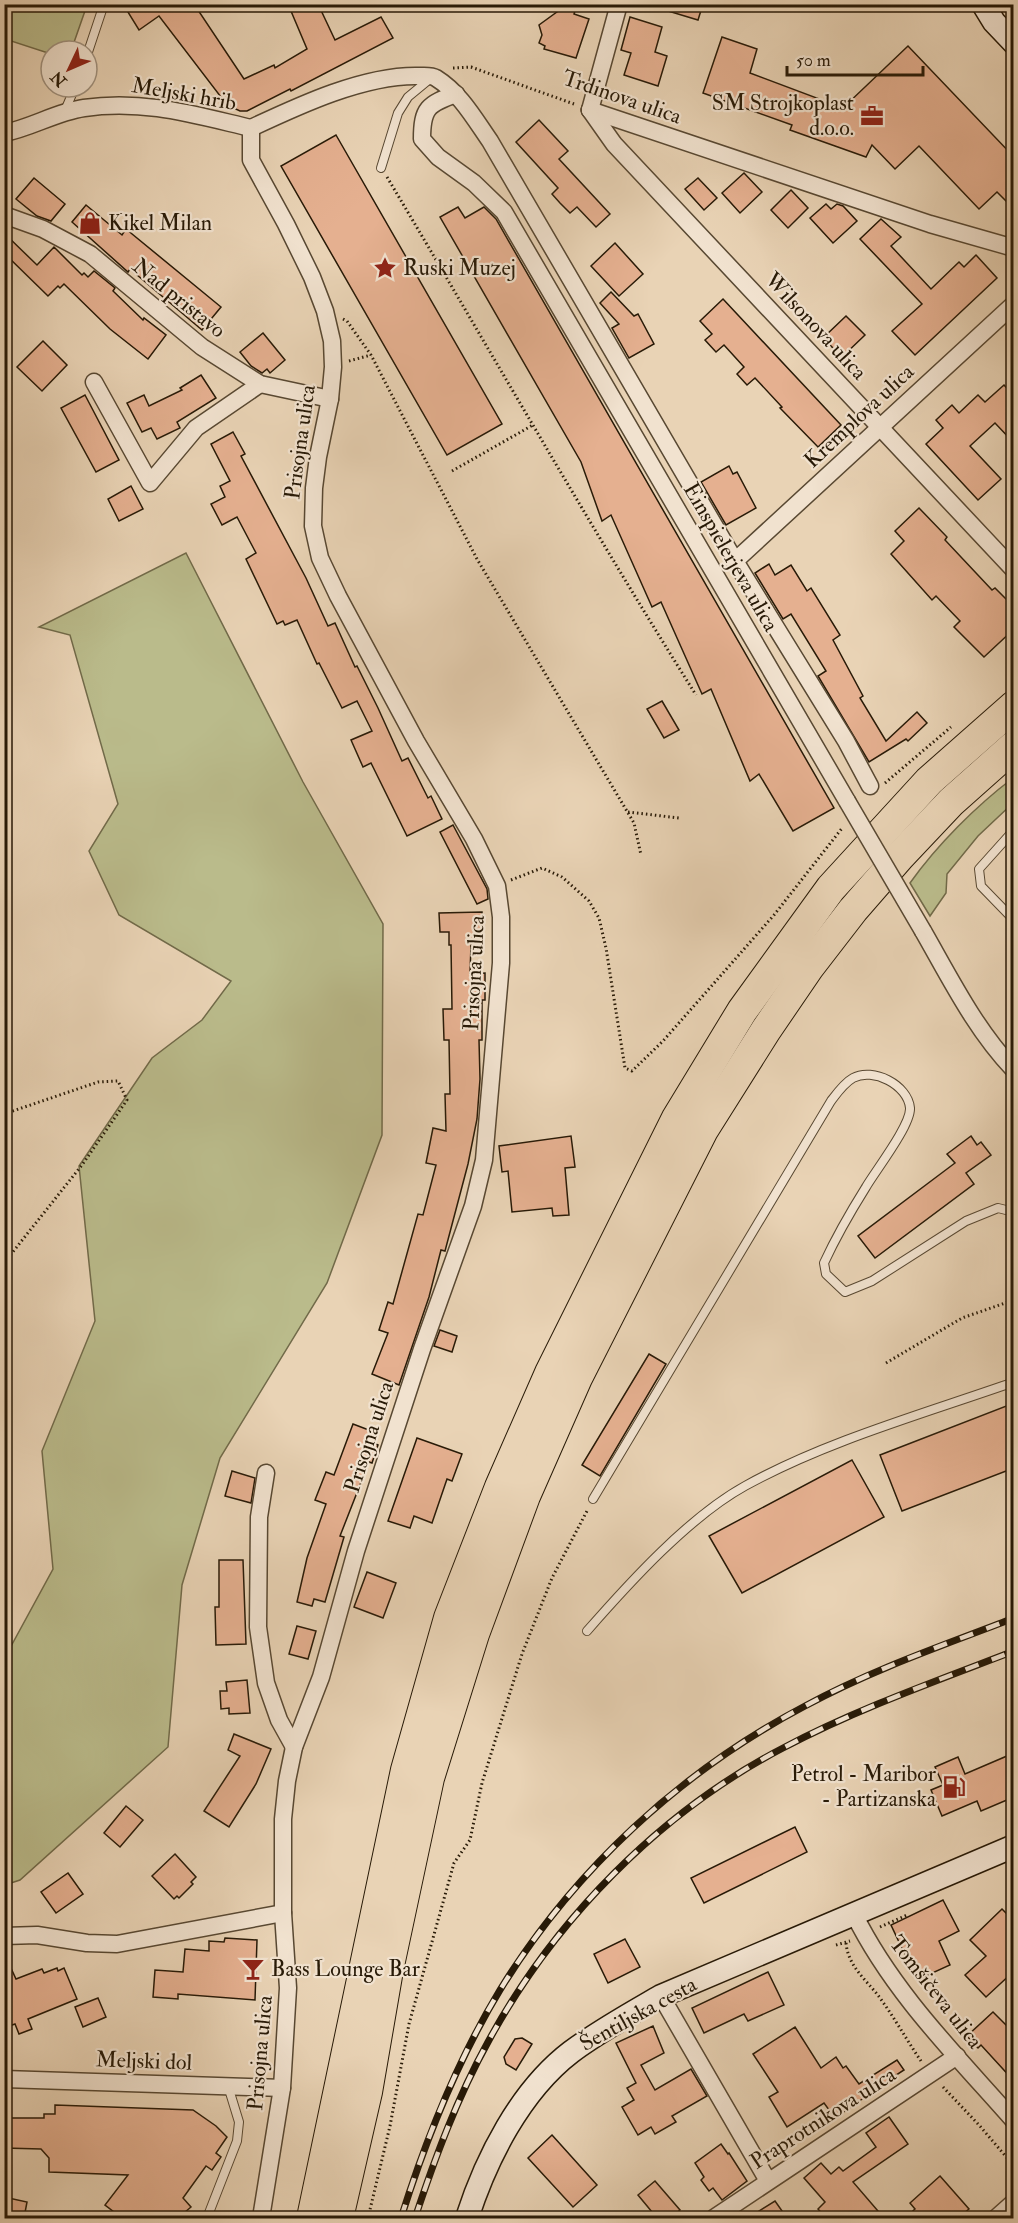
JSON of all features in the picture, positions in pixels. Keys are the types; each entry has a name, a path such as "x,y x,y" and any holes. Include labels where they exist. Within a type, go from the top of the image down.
{"highway":[{"path":"312,2218 406,1770 449,1618 500,1487 550,1373 677,1118 742,1011 818,905 878,835 929,781 1014,706"},
{"path":"612,1252 754,1023 843,900 890,845 940,793 1014,728"},
{"path":"338,2218 367,2092 388,1970 429,1778 474,1634 534,1474 577,1378 703,1130 809,967 853,910 900,856 951,802 1014,746"},
{"path":"661,1213 713,1139 783,1031 863,922 962,814 1014,768"}],"street":[{"path":"590,110 619,4"},
{"path":"982,4 1014,43"},
{"path":"251,128 341,90 398,75 434,76"},
{"name":"Einspielerjeva ulica","path":"434,76 456,94 490,141 735,561 875,787"},
{"name":"Einspielerjeva ulica","path":"456,94 434,102 422,118 422,139 438,157 474,183 504,212 922,931 978,1025 1014,1070"},
{"name":"Meljski hrib","path":"4,133 82,108 131,104 187,112 251,128"},
{"name":"Trdinova ulica","path":"590,110 930,224 1014,248"},
{"name":"Wilsonova ulica","path":"590,110 614,144 1014,570"},
{"name":"Prisojna ulica","path":"251,128 251,160 312,277 325,311 332,341 333,367 330,399 314,488 313,526 320,558 416,741 474,839 497,886 501,917 501,963 484,1160 473,1206 422,1349 356,1551 321,1677 294,1747 287,1781 283,1819 283,1912 288,1988 282,2088 261,2218"},
{"name":"Nad pristavo","path":"4,215 43,229 90,254 202,347 260,384 330,399"},
{"name":"Kremplova ulica","path":"735,561 1014,304"},
{"path":"94,382 150,483 196,428 260,384"},
{"path":"266,1473 259,1517 258,1627 266,1683 279,1720 294,1747"},
{"name":"Šentiljska cesta","path":"467,2218 474,2197 505,2131 523,2103 569,2053 617,2021 661,1996 1014,1846"},
{"path":"4,1936 37,1935 117,1944 283,1912"},
{"name":"Tomšičeva ulica","path":"854,1914 890,1977 1014,2121"},
{"path":"661,1996 768,2181"},
{"name":"Praprotnikova ulica","path":"714,2218 957,2056"},
{"name":"Meljski dol","path":"4,2079 282,2088"},
{"path":"996,2218 1014,2202"}],"lane":[{"path":"92,39 104,4"},
{"path":"381,168 398,112 408,97 434,76"},
{"path":"64,114 70,99"},
{"path":"1014,830 979,869 981,886 1014,920"},
{"path":"593,1499 831,1101 854,1077 872,1075 889,1079 905,1095 910,1108 907,1123 865,1188 824,1263 826,1274 844,1292 872,1281 966,1221 998,1208 1014,1212"},
{"path":"587,1630 625,1588 698,1518 744,1487 818,1451 1014,1382"},
{"path":"207,2218 237,2141 239,2122 228,2086"}],"path":[{"name":"Trdinova ulica","path":"434,76 454,67 471,67 590,110"},
{"path":"381,168 634,597 696,695"},
{"path":"325,311 347,321 371,355 477,558 634,823 641,855"},
{"path":"452,471 533,425"},
{"path":"875,787 957,723"},
{"path":"628,812 678,818"},
{"path":"497,886 542,868 562,878 589,901 599,918 606,948 625,1068 632,1071 663,1041 774,915 847,823"},
{"path":"4,1114 98,1082 118,1081 127,1100 82,1165 4,1263"},
{"path":"886,1363 962,1318 1014,1300"},
{"path":"368,2218 390,2126 409,2024 454,1863 470,1840 482,1783 522,1654 552,1578 593,1499"},
{"path":"833,1945 852,1940"},
{"path":"846,1943 847,1955 878,1995 931,2074 1014,2166"}],"green space":[{"path":"5,4 87,4 75,39 39,39 39,50 5,39"},
{"path":"186,553 303,782 383,924 382,1135 327,1283 220,1458 182,1585 168,1747 20,1880 5,1885 5,1652 10,1648 53,1569 42,1451 95,1321 79,1166 152,1058 202,1020 231,981 119,915 89,851 118,804 70,635 39,627"},
{"path":"1013,778 1013,803 978,836 947,874 946,893 930,916 910,883 932,854 958,827"}],"building":[{"path":"123,4 194,4 244,79 274,65 275,68 307,49 288,4 318,4 335,40 381,17 393,38 291,91 290,89 247,111 240,111 227,105 159,16 139,30"},
{"path":"568,4 577,4 574,14 589,19 576,58 544,49 545,46 539,43 542,35 539,25"},
{"path":"658,4 703,4 698,20 658,8"},
{"path":"630,17 662,27 655,52 667,56 658,86 624,75 631,53 621,50"},
{"name":"SM Strojkoplast d.o.o.","path":"722,37 757,49 750,73 843,108 908,46 1014,157 1014,209 997,192 979,209 919,146 895,169 872,145 866,157 790,130 792,125 703,93"},
{"path":"539,120 568,151 559,159 610,214 596,227 577,207 570,213 560,203 552,194 558,188 516,142"},
{"path":"336,135 502,424 447,455 281,166"},
{"path":"744,173 762,192 740,213 722,193"},
{"path":"34,178 65,204 51,221 37,216 16,199"},
{"path":"698,178 717,198 704,210 685,189"},
{"path":"791,190 808,208 788,228 771,210"},
{"path":"826,204 831,209 837,204 843,206 857,221 833,243 810,218"},
{"path":"86,205 122,235 126,229 221,307 202,330 130,269 128,272 72,222"},
{"path":"458,207 465,218 484,207 496,219 834,808 793,831 759,774 750,781 711,689 702,694 661,602 652,607 611,515 602,521 581,462 440,217"},
{"path":"881,219 901,237 891,246 931,289 959,262 964,267 976,255 997,278 915,355 892,331 922,304 860,239"},
{"path":"4,233 37,265 54,247 82,275 84,273 88,277 94,271 115,288 113,291 143,320 144,318 166,335 148,359 110,329 64,284 60,288 58,286 48,296 4,253"},
{"path":"615,243 643,274 619,296 591,266"},
{"path":"611,292 634,316 638,314 654,344 629,358 612,328 619,324 600,303"},
{"path":"723,299 841,425 818,447 755,378 747,385 737,374 744,367 724,345 716,352 705,340 712,334 700,321"},
{"path":"846,316 865,335 842,357 823,338"},
{"path":"263,333 285,360 270,373 267,369 262,373 251,366 240,352"},
{"path":"43,341 67,365 42,391 17,367"},
{"path":"201,375 216,398 177,422 180,428 157,439 151,428 142,432 127,403 144,395 149,406 182,390 180,388"},
{"path":"1004,385 1014,396 1014,443 995,423 970,446 1001,479 978,500 926,444 943,428 936,420 952,405 959,413 978,395 985,402"},
{"path":"85,395 119,460 96,472 61,408"},
{"path":"233,432 245,454 241,456 306,578 328,626 335,623 402,761 408,758 428,798 431,796 442,819 407,836 371,763 363,767 351,740 372,731 357,701 342,708 319,663 317,664 297,620 285,625 283,621 277,624 246,559 256,553 237,517 222,525 211,504 225,497 220,486 230,481 211,444"},
{"path":"729,466 733,474 737,472 756,508 726,525 701,482"},
{"path":"131,486 143,509 119,521 108,499"},
{"path":"919,508 947,537 945,540 992,590 995,588 1014,607 1014,629 984,657 954,627 960,621 936,596 932,600 891,554 904,541 895,531"},
{"path":"769,564 775,575 791,565 807,591 811,588 840,635 833,640 863,696 860,698 886,741 917,712 927,723 908,741 906,739 869,762 818,676 826,671 791,614 783,619 755,573"},
{"path":"662,701 679,730 664,738 647,709"},
{"path":"453,825 487,889 488,899 477,904 440,832"},
{"path":"482,912 483,945 471,945 470,974 485,973 482,1040 479,1040 480,1079 477,1119 468,1164 445,1251 441,1250 429,1297 399,1385 372,1374 388,1333 379,1330 388,1302 393,1304 418,1214 423,1215 436,1165 426,1163 433,1128 446,1131 445,1094 450,1094 449,1040 444,1040 443,1009 452,1009 451,945 449,945 449,932 440,932 439,913"},
{"path":"571,1136 575,1167 565,1168 569,1215 553,1216 552,1208 512,1212 508,1171 502,1172 499,1146"},
{"path":"971,1136 977,1145 981,1142 991,1155 966,1173 974,1184 875,1258 858,1236 955,1163 947,1154"},
{"path":"440,1330 457,1336 452,1352 434,1346"},
{"path":"649,1354 666,1364 600,1476 582,1465"},
{"path":"1014,1403 1014,1468 902,1511 880,1455"},
{"path":"353,1424 374,1432 371,1442 378,1445 340,1536 344,1537 325,1602 314,1599 312,1606 297,1602 307,1558 326,1504 315,1500 326,1472 334,1475"},
{"path":"417,1438 462,1454 452,1481 447,1479 432,1523 414,1516 410,1528 388,1521"},
{"path":"852,1460 884,1517 742,1593 709,1536"},
{"path":"232,1471 255,1478 251,1503 225,1496"},
{"path":"219,1560 243,1560 246,1644 216,1645 215,1607 219,1607"},
{"path":"367,1572 396,1583 383,1618 354,1607"},
{"path":"297,1626 316,1631 308,1659 289,1654"},
{"path":"247,1680 250,1713 229,1714 229,1708 221,1709 220,1691 227,1691 226,1682"},
{"path":"234,1734 271,1749 256,1784 229,1827 204,1811 240,1756 228,1750"},
{"path":"1014,1753 1014,1797 981,1811 977,1801 942,1816 931,1790 943,1785 935,1767 958,1757 965,1774"},
{"path":"126,1806 143,1820 120,1847 104,1833"},
{"path":"795,1827 807,1852 704,1903 691,1878"},
{"path":"175,1854 196,1877 191,1882 193,1884 179,1898 177,1896 174,1899 152,1876"},
{"path":"68,1873 83,1894 56,1913 41,1892"},
{"path":"943,1900 959,1931 939,1941 950,1965 917,1980 891,1925"},
{"path":"1002,1909 1014,1921 1014,1971 986,1997 965,1975 986,1956 970,1940"},
{"path":"225,1938 257,1940 255,2000 178,1994 178,1999 153,1997 155,1970 183,1972 185,1949 209,1951 209,1941 224,1942"},
{"path":"625,1939 640,1967 608,1983 594,1954"},
{"path":"4,1953 16,1979 42,1969 44,1973 64,1968 77,1999 28,2019 32,2029 19,2034 15,2024 4,2028"},
{"path":"768,1972 784,2005 748,2021 744,2014 704,2033 692,2008"},
{"path":"98,1998 106,2017 83,2027 75,2007"},
{"path":"993,2012 1014,2033 1014,2081 981,2045 978,2048 967,2036"},
{"path":"653,2026 664,2053 641,2065 655,2090 691,2069 707,2096 672,2116 676,2122 655,2134 651,2127 638,2135 622,2107 634,2100 627,2088 636,2083 616,2043"},
{"path":"795,2027 821,2068 836,2057 843,2068 846,2066 859,2084 897,2060 904,2070 893,2077 894,2080 878,2088 835,2118 824,2103 787,2127 769,2097 778,2092 753,2054"},
{"path":"522,2038 532,2044 516,2070 506,2064 504,2057 515,2039"},
{"path":"55,2105 193,2110 227,2137 216,2153 221,2157 212,2170 206,2166 183,2198 191,2207 178,2218 122,2218 105,2205 128,2175 49,2172 49,2158 41,2149 4,2148 4,2118 44,2118 44,2114 55,2114"},
{"path":"889,2117 908,2144 853,2182 884,2218 826,2218 818,2209 825,2202 804,2178 821,2163 831,2174 839,2167 843,2171 876,2147 866,2133"},
{"path":"552,2135 597,2185 573,2207 528,2158"},
{"path":"721,2144 747,2181 722,2200 713,2188 709,2191 701,2180 704,2177 695,2163"},
{"path":"940,2176 969,2209 958,2218 905,2218 915,2209 910,2203"},
{"path":"655,2181 680,2210 670,2218 657,2218 638,2195"},
{"path":"4,2197 27,2202 24,2218 4,2218"},
{"path":"775,2201 787,2218 748,2218"}],"railway":[{"path":"401,2218 421,2159 456,2073 500,1990 529,1946 561,1905 633,1828 715,1761 759,1732 805,1706 882,1669 1014,1618"},
{"path":"415,2218 447,2129 488,2042 515,1997 545,1954 578,1912 614,1873 694,1804 738,1774 783,1748 868,1708 1014,1651"}],"place":[{"name":"SM Strojkoplast d.o.o.","path":"872,116"},
{"name":"Kikel Milan","path":"90,223"},
{"name":"Ruski Muzej","path":"385,268"},
{"name":"Petrol - Maribor - Partizanska","path":"954,1787"},
{"name":"Bass Lounge Bar","path":"253,1969"}]}
